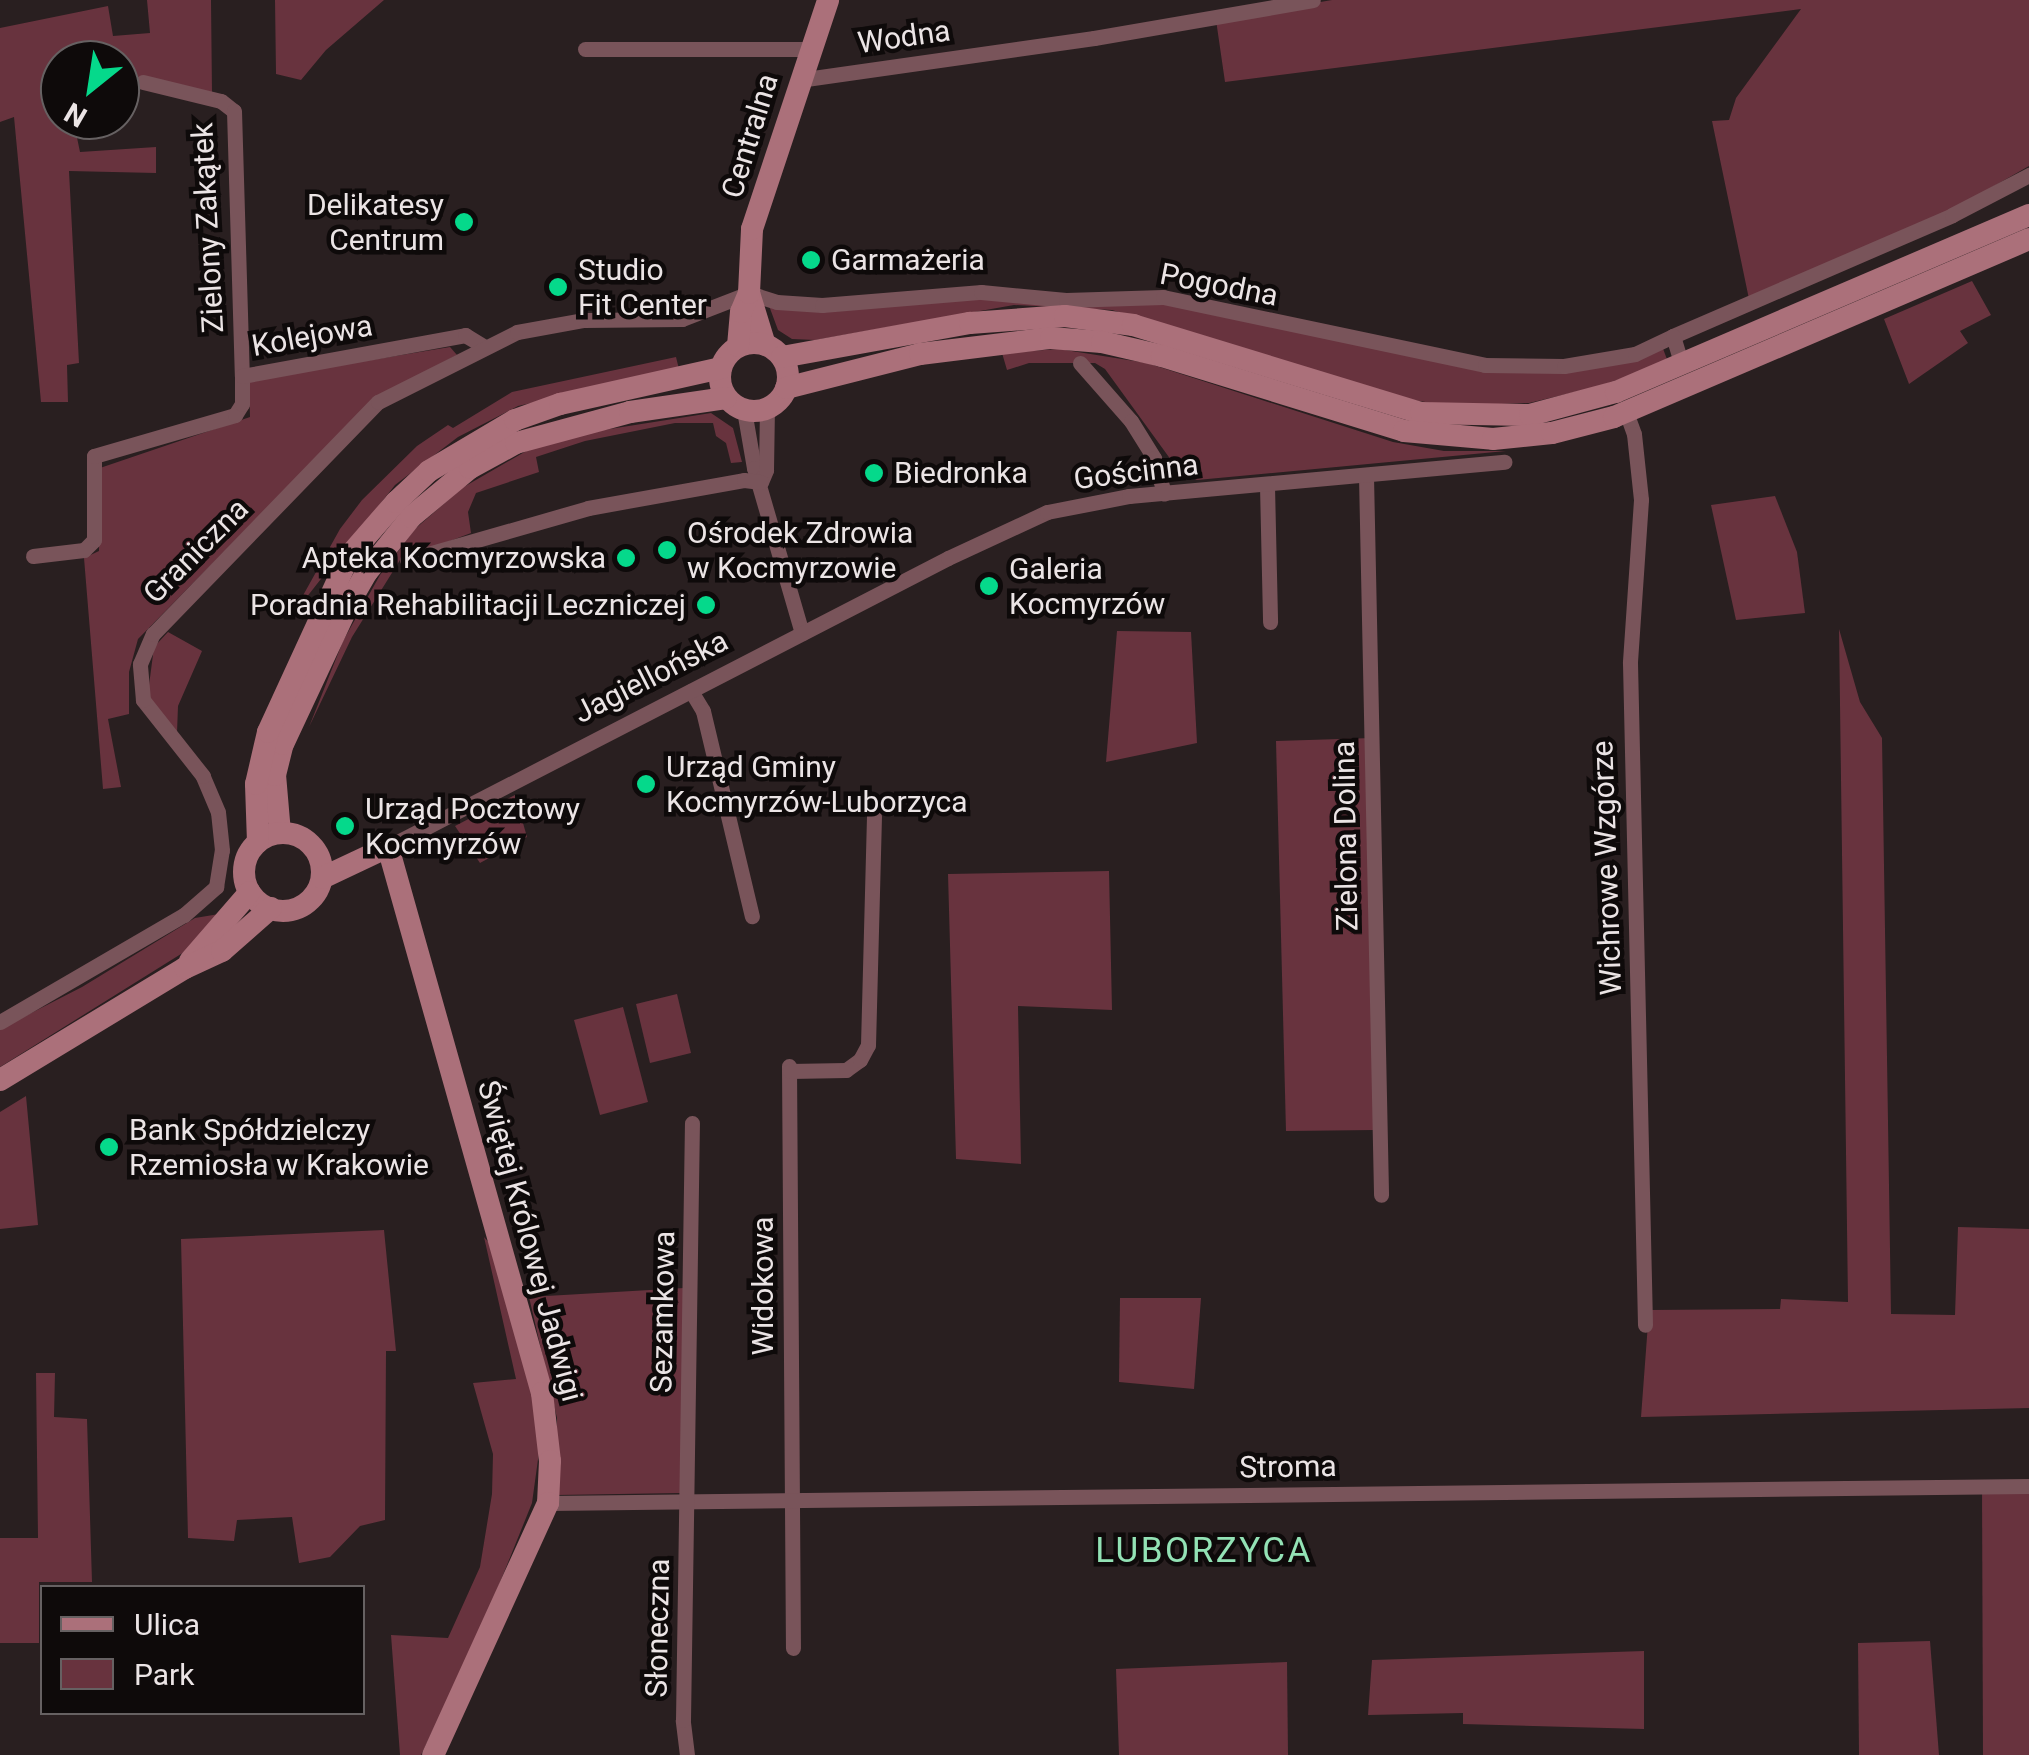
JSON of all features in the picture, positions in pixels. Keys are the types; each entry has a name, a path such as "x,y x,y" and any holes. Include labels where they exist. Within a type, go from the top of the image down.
{"main road":[{"name":"Centralna","path":"738,346 741,312 749,293 752,229 798,80 828,0"},
{"path":"280,833 274,774 283,744 366,572 410,517 470,468 516,443 630,412 746,405 786,388 920,354 1051,338 1102,342 1162,356 1356,420 1455,438 1552,433 1626,412 1902,281 2029,215"},
{"path":"746,405 720,386 721,368 738,346 773,351 970,323 1065,316 1133,325 1420,413 1496,417 1568,406 1902,281 2029,239"},
{"name":"Centralna","path":"749,293 773,351"},
{"path":"773,351 788,376 786,388"},
{"path":"270,908 250,892 246,862 258,842 256,784 268,732 348,556 428,471 515,420 560,404 721,368"},
{"path":"0,1080 185,968 222,951 270,908 299,907 314,896 322,878 317,853 302,838 280,833 258,842"},
{"name":"Jagiellońska","path":"317,853 388,847"},
{"name":"Jagiellońska","path":"322,878 388,847"},
{"name":"Świętej Królowej Jadwigi","path":"388,847 542,1393 550,1461 548,1503 433,1755"},
{"path":"185,968 250,892"}],"street":[{"name":"Wodna","path":"798,80 1094,38 1313,0"},
{"path":"585,50 810,50"},
{"name":"Zielony Zakątek","path":"143,82 220,102 234,111 242,376"},
{"name":"Pogodna","path":"749,293 778,302 822,305 981,292 1066,300 1163,297 1485,365 1564,366 1634,354 1952,215 2029,175"},
{"name":"Graniczna","path":"0,1022 184,915 216,888 222,850 218,812 203,776 151,714 142,696 140,664 152,634 378,402 483,346 532,328 584,320 682,319 749,293"},
{"name":"Kolejowa","path":"34,556 84,550 94,540 94,456 235,415 242,404 242,376 465,334 483,346"},
{"path":"1672,336 1682,365"},
{"path":"1080,363 1131,421 1154,458 1164,494"},
{"path":"746,405 754,468 802,633"},
{"name":"Wichrowe Wzgórze","path":"1626,412 1634,434 1641,500 1630,663 1645,1325"},
{"name":"Gościnna","path":"802,633 1025,520 1083,502 1504,462"},
{"name":"Zielona Dolina","path":"1366,476 1381,1195"},
{"path":"407,560 588,508 744,480 761,482"},
{"path":"1267,486 1270,622"},
{"name":"Jagiellońska","path":"388,847 802,633"},
{"path":"691,691 703,712 752,916"},
{"name":"Widokowa","path":"792,1648 790,1068 846,1070 860,1060 868,1045 874,816"},
{"name":"Sezamkowa","path":"688,1501 692,1123"},
{"name":"Stroma","path":"548,1503 2029,1486"},
{"name":"Słoneczna","path":"687,1755 684,1720 688,1501"}],"green space":[{"path":"147,0 211,0 212,93 140,79 140,40 40,40 40,140 78,140 80,152 156,147 156,173 69,171 79,363 67,365 68,402 41,402 14,117 0,122 0,28 108,6 113,36 150,33"},
{"path":"275,0 384,0 326,50 301,80 276,74"},
{"path":"1332,0 2029,0 2029,166 1952,210 1749,299 1712,121 1729,120 1736,98 1801,9 1225,82 1216,20"},
{"path":"1972,281 1991,315 1960,331 1968,343 1909,384 1884,319"},
{"path":"979,296 1164,301 1364,344 1565,370 1662,346 1668,362 1600,386 1529,403 1452,406 1399,398 1112,310 1014,305 815,340 792,339 778,330 768,303"},
{"path":"450,347 457,355 376,397 138,639 129,672 129,714 108,719 121,787 103,789 84,558 99,551 100,468 250,417 249,380"},
{"path":"1059,349 1147,363 1393,442 1444,451 1506,451 1197,480 1179,471 1105,369 1095,363 1029,363 1007,370 1002,353"},
{"path":"676,357 679,369 518,406 458,437 395,485 291,617 340,529 362,500 417,446 448,425 453,428 512,392"},
{"path":"711,413 733,428 742,462 731,463 726,443 716,436 713,423 675,423 585,441 536,457 539,472 476,493 468,512 471,533 400,560 352,637 309,727 343,641 380,575 415,529 462,488 528,450 578,434"},
{"path":"1775,496 1797,552 1805,613 1736,620 1711,505"},
{"path":"1839,629 1860,702 1882,738 1891,1314 1955,1315 1958,1227 2029,1229 2029,1408 1641,1417 1649,1310 1780,1309 1781,1299 1848,1302"},
{"path":"1117,631 1191,632 1197,743 1106,762"},
{"path":"168,632 202,651 178,706 177,733 161,719 148,693 154,647"},
{"path":"1372,738 1374,1130 1286,1131 1276,741"},
{"path":"515,795 527,837 480,863 455,826"},
{"path":"1109,871 1112,1010 1018,1006 1021,1164 956,1159 948,874"},
{"path":"225,913 197,944 0,1067 0,1029 82,987 195,918"},
{"path":"677,994 691,1053 650,1063 636,1004"},
{"path":"623,1007 648,1102 600,1115 574,1020"},
{"path":"26,1096 38,1225 0,1229 0,1112"},
{"path":"384,1230 396,1351 386,1351 385,1520 360,1526 330,1557 299,1563 292,1517 237,1520 234,1541 188,1538 181,1239"},
{"path":"484,1237 492,1246 529,1379 540,1445 532,1503 480,1632 421,1755 400,1755 391,1635 448,1638 480,1567 492,1494 493,1454 473,1383 516,1379"},
{"path":"684,1288 681,1493 556,1495 557,1418 529,1297"},
{"path":"1120,1298 1201,1298 1194,1389 1119,1382"},
{"path":"36,1373 55,1373 54,1417 87,1419 92,1582 39,1582 39,1643 0,1643 0,1538 38,1538"},
{"path":"1982,1484 2029,1484 2029,1755 1983,1755"},
{"path":"1930,1641 1939,1755 1859,1755 1858,1643"},
{"path":"1644,1651 1644,1729 1463,1724 1463,1713 1368,1715 1372,1660"},
{"path":"1287,1662 1288,1755 1119,1755 1116,1669"}],"place":[{"name":"Delikatesy Centrum","path":"464,222"},
{"name":"Garmażeria","path":"811,260"},
{"name":"Studio Fit Center","path":"558,287"},
{"name":"Biedronka","path":"874,473"},
{"name":"Ośrodek Zdrowia w Kocmyrzowie","path":"667,550"},
{"name":"Apteka Kocmyrzowska","path":"626,558"},
{"name":"Galeria Kocmyrzów","path":"989,586"},
{"name":"Poradnia Rehabilitacji Leczniczej","path":"706,605"},
{"name":"Urząd Gminy Kocmyrzów-Luborzyca","path":"646,784"},
{"name":"Urząd Pocztowy Kocmyrzów","path":"345,826"},
{"name":"Bank Spółdzielczy Rzemiosła w Krakowie","path":"109,1147"}],"district":[{"name":"LUBORZYCA","path":"1204,1551"}]}
